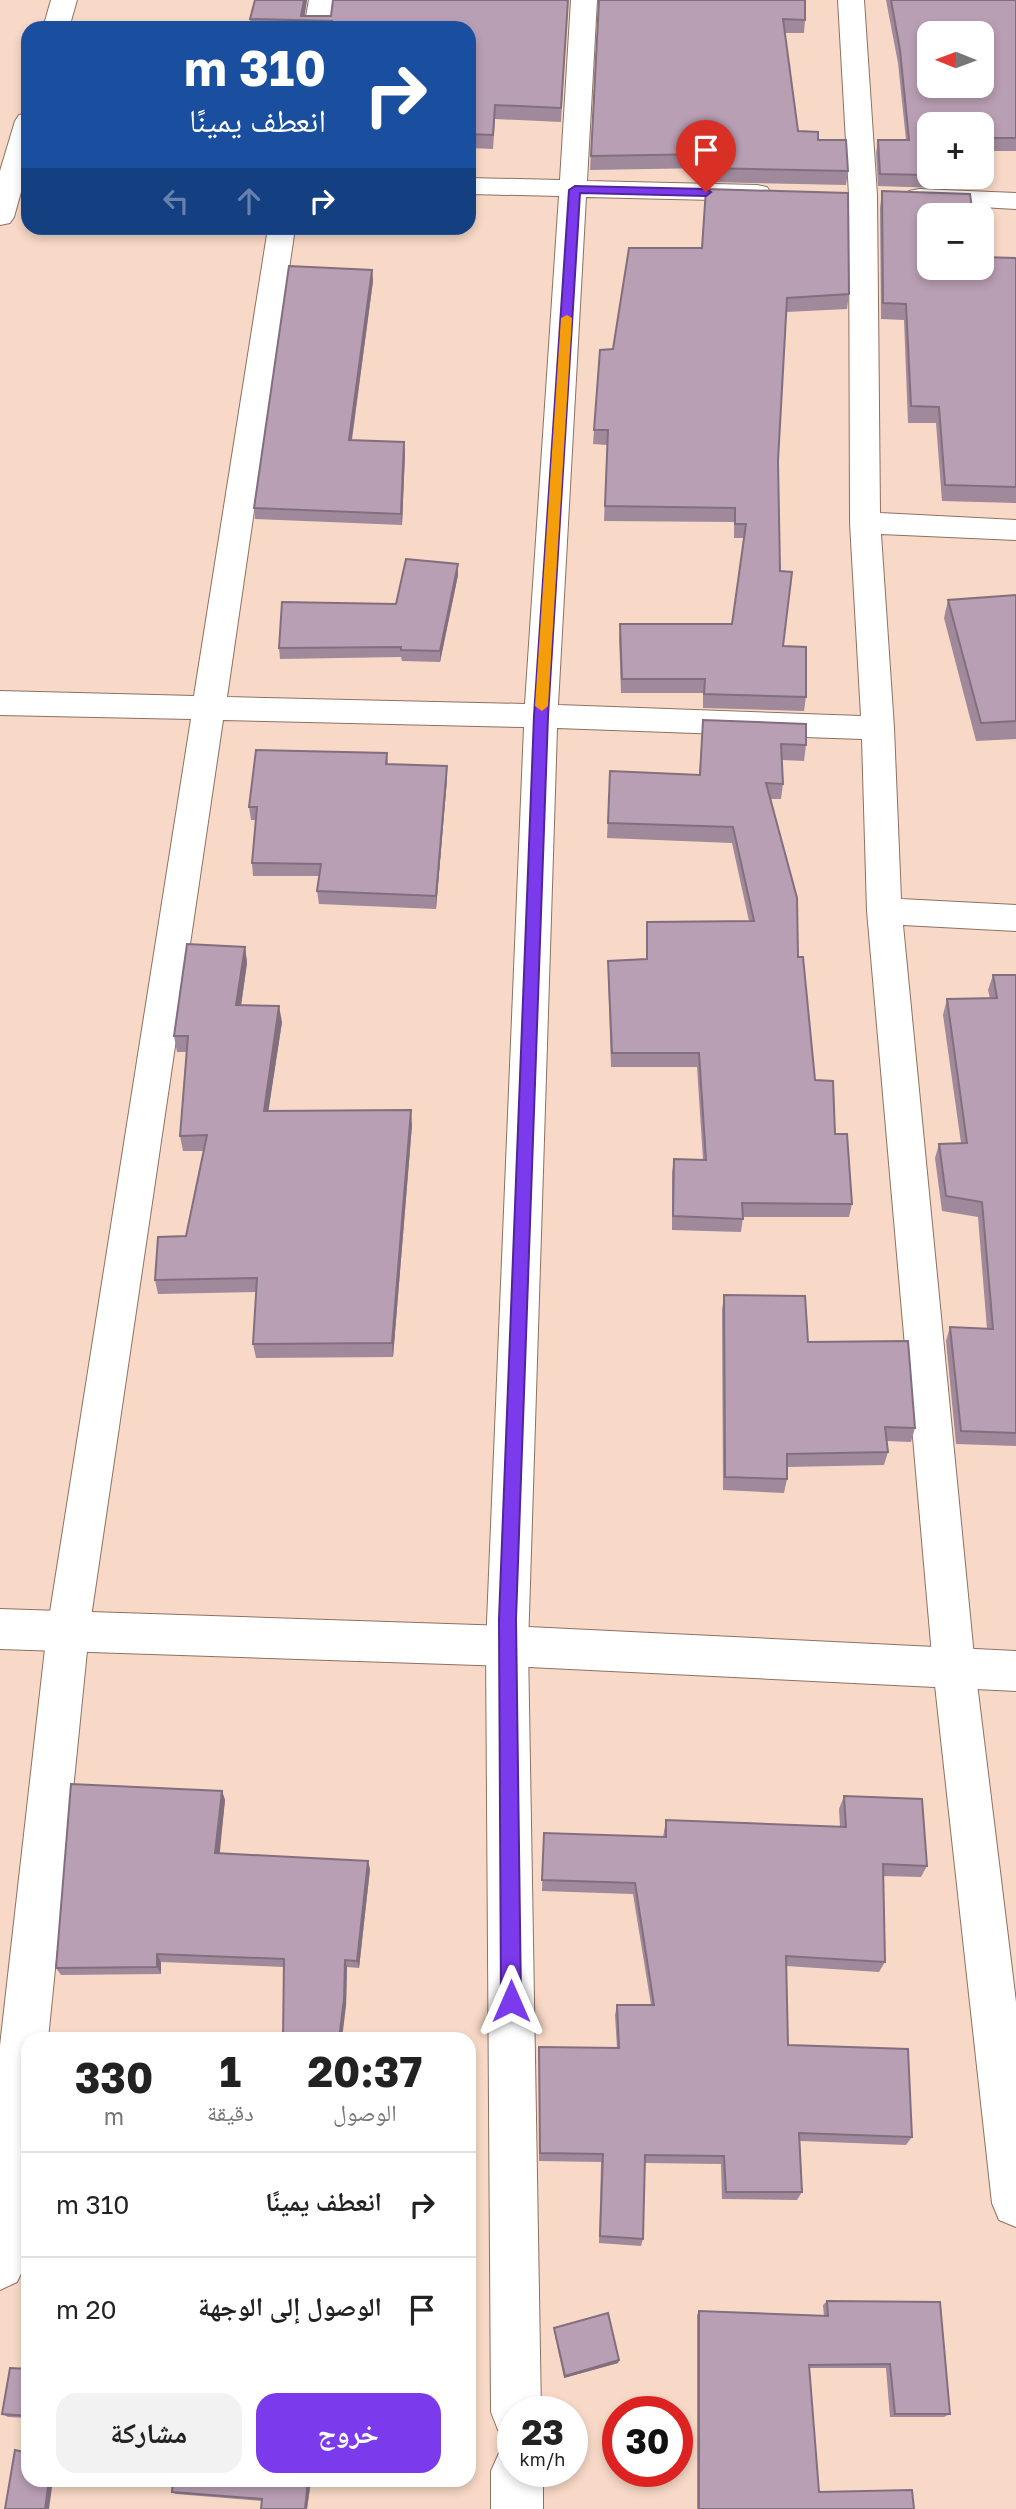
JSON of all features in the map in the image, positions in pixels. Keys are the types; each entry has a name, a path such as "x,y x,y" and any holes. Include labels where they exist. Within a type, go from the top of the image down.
{"street":[{"path":"58,21 64,0"},
{"path":"318,21 322,0"},
{"path":"516,2396 507,1646 541,716 575,190 584,0"},
{"path":"850,0 849,195 878,728 884,911 954,1667 1016,2203"},
{"path":"0,217 21,147"},
{"path":"476,186 780,194"},
{"path":"849,195 1016,201"},
{"path":"25,2032 68,1631 281,235"},
{"path":"865,523 1016,530"},
{"path":"0,703 541,716 878,728"},
{"path":"884,911 1016,918"},
{"path":"0,1629 507,1646 1016,1671"},
{"path":"0,2265 21,2069"},
{"path":"517,2487 517,2509"}],"building":[{"path":"255,0 304,0 301,16 331,16 333,0 568,0 561,108 495,105 493,135 476,134 476,21 250,19"},
{"path":"599,0 805,0 805,20 783,19 798,131 818,132 818,140 846,140 848,171 708,168 708,154 591,156"},
{"path":"891,0 1016,0 1016,138 994,138 994,112 917,112 917,175 880,174 878,140 909,140 900,50"},
{"path":"706,189 848,193 849,294 787,298 778,461 780,571 792,572 783,646 806,647 806,697 704,694 705,679 622,679 620,624 732,624 746,524 735,524 735,508 605,506 608,430 594,430 600,350 613,349 629,248 702,248"},
{"path":"882,191 970,194 971,203 917,203 917,280 994,280 994,257 1016,258 1016,487 945,485 939,407 911,406 906,304 883,303"},
{"path":"289,266 372,270 349,440 404,442 401,514 254,508"},
{"path":"406,559 458,564 440,651 401,650 401,647 279,648 282,602 396,604"},
{"path":"1016,595 1016,721 981,723 948,600"},
{"path":"703,720 806,724 806,745 781,744 783,784 766,783 797,898 798,957 803,957 815,1080 833,1081 835,1134 847,1134 852,1204 742,1203 743,1219 673,1216 674,1159 706,1160 699,1053 612,1053 608,961 647,959 647,922 754,921 733,827 608,823 610,771 700,775"},
{"path":"256,750 387,753 386,764 447,766 436,896 317,891 321,864 252,863 257,807 249,807"},
{"path":"187,944 245,947 236,1005 279,1006 264,1111 411,1110 392,1343 253,1344 257,1278 155,1280 158,1237 186,1236 207,1135 180,1136 188,1036 174,1036"},
{"path":"993,975 1016,975 1016,1433 961,1431 950,1327 993,1329 982,1202 946,1196 939,1144 967,1143 947,999 997,998"},
{"path":"724,1295 805,1296 808,1342 908,1341 915,1428 885,1427 888,1452 787,1454 787,1479 725,1477"},
{"path":"71,1784 222,1791 215,1853 368,1861 357,1961 345,1960 340,2032 283,2032 284,1959 157,1954 157,1967 56,1968"},
{"path":"844,1796 922,1799 927,1866 883,1864 885,1962 786,1956 788,2045 908,2049 912,2137 799,2133 802,2192 726,2192 724,2156 645,2155 643,2239 600,2236 603,2154 540,2153 539,2047 619,2048 617,2005 654,2005 635,1883 542,1880 544,1833 666,1837 666,1820 846,1827"},
{"path":"827,2301 940,2302 950,2414 895,2414 890,2364 809,2365 819,2492 912,2490 914,2509 699,2509 699,2311 828,2316"},
{"path":"608,2313 619,2360 565,2376 554,2328"},
{"path":"10,2368 21,2369 21,2415 2,2414"},
{"path":"15,2450 21,2451 21,2487 48,2487 45,2509 5,2509"},
{"path":"172,2487 307,2487 305,2509 261,2509 262,2499 172,2492"}],"slow traffic":[{"path":"542,706 567,318"}],"route":[{"path":"511,2001 507,1646 541,716 575,190 706,192"}]}
